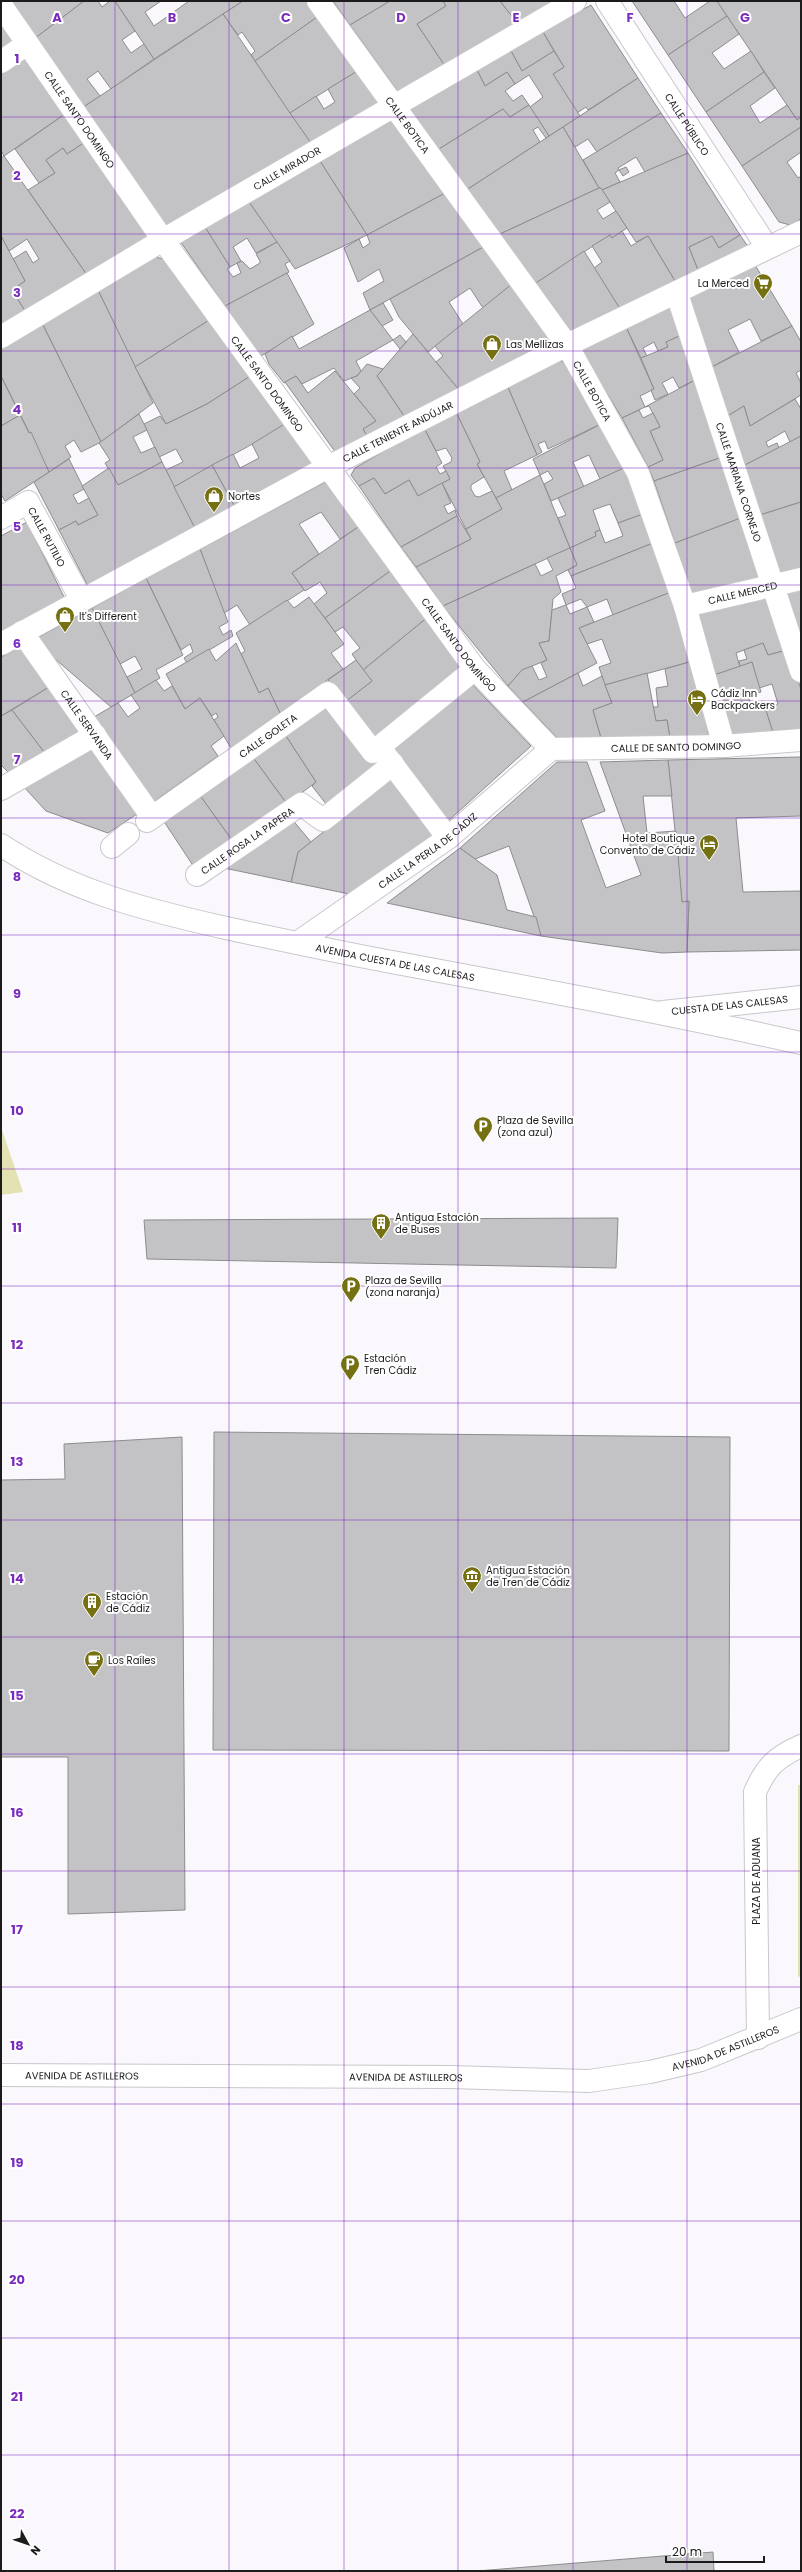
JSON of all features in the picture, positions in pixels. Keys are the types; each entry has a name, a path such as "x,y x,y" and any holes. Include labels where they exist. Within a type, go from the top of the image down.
{"street":[{"name":"CALLE BOTICA","path":"318,1 567,346 638,473 685,606 724,746"},
{"name":"CALLE MIRADOR","path":"1,337 163,240 575,1"},
{"name":"CALLE PÚBLICO","path":"607,1 766,247"},
{"name":"CALLE SANTO DOMINGO","path":"1,5 163,240 475,669 551,749"},
{"path":"1,62 27,44"},
{"name":"CALLE TENIENTE ANDÚJAR","path":"1,644 81,599 328,467 567,346 677,294 766,247 801,232"},
{"name":"CALLE MARIANA CORNEJO","path":"677,294 774,585 801,671"},
{"name":"CALLE RUTILIO","path":"1,518 28,502 81,599"},
{"name":"CALLE MERCED","path":"685,606 801,579"},
{"name":"CALLE SERVANDA","path":"22,632 95,735 149,819"},
{"path":"448,838 393,764 376,749 475,669"},
{"name":"CALLE GOLETA","path":"149,819 328,693 376,749"},
{"path":"1,789 95,735"},
{"name":"CALLE DE SANTO DOMINGO","path":"551,749 724,746 801,740"},
{"name":"CALLE LA PERLA DE CÁDIZ","path":"297,943 448,838 551,749"},
{"name":"CALLE ROSA LA PAPERA","path":"197,875 301,804 323,820 393,764"},
{"name":"AVENIDA CUESTA DE LAS CALESAS","path":"1,845 73,883 113,900 160,913 297,943 658,1013 801,1043"},
{"name":"CUESTA DE LAS CALESAS","path":"658,1013 801,997"},
{"name":"PLAZA DE ADUANA","path":"758,2038 755,1792 765,1770 786,1753 801,1746"},
{"name":"AVENIDA DE ASTILLEROS","path":"1,2075 450,2077 589,2081 650,2072 700,2060 758,2038 801,2019"}],"green space":[{"path":"1,1127 23,1192 1,1195"},
{"path":"798,1785 801,1785 801,1976 798,1977"}],"building":[{"path":"8,1 84,1 34,39"},
{"path":"84,1 98,1 102,7 110,1 115,1 135,31 122,40 131,53 144,44 154,59 111,89 98,71 87,79 100,96 82,108 34,39"},
{"path":"115,1 161,1 145,12 154,26 189,1 243,1 154,59"},
{"path":"243,1 310,1 320,15 255,61 251,55 255,51 242,32 238,35 223,14"},
{"path":"333,1 390,1 350,25"},
{"path":"390,1 443,1 446,6 417,24 445,66 399,93 350,25"},
{"path":"443,1 500,1 518,24 445,66 417,24 446,6"},
{"path":"500,1 557,1 518,24"},
{"path":"632,1 674,1 685,18 710,1 717,1 727,16 668,55"},
{"path":"717,1 801,1 801,117 797,120"},
{"path":"591,5 638,78 588,110 586,107 577,113 553,74 564,67 543,32"},
{"path":"223,14 311,143 165,227 82,108"},
{"path":"320,15 359,70 290,113 255,61"},
{"path":"727,16 739,34 712,53 724,69 751,51 764,72 706,112 668,55"},
{"path":"1,19 15,40 1,49"},
{"path":"543,32 554,51 522,71 511,51"},
{"path":"511,51 522,71 554,51 564,67 553,74 580,116 549,136 530,107 543,97 529,75 515,84 507,72 485,86 477,70"},
{"path":"27,57 65,114 4,156 1,150 1,74"},
{"path":"359,70 382,102 311,143 290,113 316,96 324,109 335,102 328,89"},
{"path":"477,70 485,86 507,72 515,84 505,91 513,101 522,95 529,105 510,117 503,109 439,149 410,109"},
{"path":"764,72 775,88 750,106 760,123 787,105 797,120 801,117 801,127 742,166 706,112"},
{"path":"638,78 661,113 597,152 588,139 575,147 563,127"},
{"path":"529,105 549,136 546,138 538,127 533,130 540,142 468,189 439,149 503,109 510,117"},
{"path":"661,113 688,153 645,172 636,157 618,168 619,170 615,173 620,182 602,190 599,188 583,160"},
{"path":"65,114 85,142 67,154 63,148 46,160 55,173 39,183 15,149"},
{"path":"394,118 447,192 367,235 320,161"},
{"path":"563,127 599,188 500,234 468,189"},
{"path":"801,127 801,152 787,162 798,178 801,176 801,219 790,225 779,222 742,166"},
{"path":"85,142 150,236 87,275 28,190 55,173 46,160 63,148 67,154"},
{"path":"688,153 740,235 719,248 712,236 689,247 700,275 678,286 648,236 636,242 602,190"},
{"path":"4,156 87,275 25,311 12,290 25,281 13,259 26,251 33,263 39,259 27,239 9,251 1,236 1,158"},
{"path":"320,161 367,235 295,269 249,202"},
{"path":"626,167 629,172 623,176 619,170"},
{"path":"601,188 610,202 597,210 603,219 616,211 627,228 612,238 610,235 536,283 500,234"},
{"path":"447,192 485,246 370,310 363,293 384,281 379,269 358,282 344,248 359,239 363,248 370,243 367,235"},
{"path":"249,202 277,242 256,253 247,238 233,247 241,261 230,267 205,227"},
{"path":"205,227 230,267 227,269 233,277 241,273 237,263 242,261 250,269 260,263 256,254 277,242 290,261 285,264 289,272 225,306 180,241"},
{"path":"622,231 631,246 648,236 678,286 622,312 594,268 602,262 592,246 610,235 612,238"},
{"path":"740,235 751,251 700,275 689,247 712,236 719,248"},
{"path":"1,236 25,281 12,290 25,311 1,325"},
{"path":"485,246 512,284 483,308 470,288 449,302 463,324 428,352 399,317 390,299"},
{"path":"584,251 622,312 574,335 536,283"},
{"path":"153,256 169,261 211,319 135,367 98,290"},
{"path":"755,265 792,326 761,341 750,319 728,330 739,352 710,368 685,298"},
{"path":"287,273 314,324 261,356 225,306"},
{"path":"512,284 555,344 459,390 436,362 443,356 435,346"},
{"path":"98,290 153,403 101,442 42,323"},
{"path":"383,303 393,320 382,326 370,310"},
{"path":"673,304 684,334 666,342 668,347 658,351 654,342 643,348 647,356 641,358 626,327"},
{"path":"370,310 393,340 356,361 361,371 357,376 344,381 334,368 302,384 296,376 284,383 269,364 265,354 292,336 299,349"},
{"path":"211,319 252,375 207,404 166,424 135,367"},
{"path":"42,323 101,442 81,452 74,440 65,446 71,457 49,472 1,376 1,347"},
{"path":"792,326 801,342 801,370 796,373 801,383 801,395 750,426 744,406 726,417 710,368"},
{"path":"626,327 654,389 640,396 645,407 622,418 580,349"},
{"path":"413,334 459,390 406,419 377,376"},
{"path":"684,334 699,378 679,388 673,377 662,383 668,394 655,400 651,390 654,389 641,358 668,347 666,342"},
{"path":"400,335 406,342 400,349 393,340"},
{"path":"558,360 565,363 603,423 548,449 545,441 538,444 542,452 537,455 507,385"},
{"path":"367,364 383,369 377,376 406,419 369,439 363,429 376,421 354,394 360,388 351,378 357,376"},
{"path":"335,371 376,421 363,429 369,439 336,453 285,382 296,376 308,393"},
{"path":"252,375 286,423 269,435 174,487 166,470 183,462 176,449 159,457 144,424 160,416 166,424 207,404"},
{"path":"1,376 20,415 1,426"},
{"path":"699,378 725,456 654,481 648,467 663,460 650,431 660,427 649,406 645,407"},
{"path":"507,385 537,455 504,471 512,490 496,498 477,464 480,462 455,410"},
{"path":"795,399 801,409 801,436 790,442 785,431 766,442 768,447 777,443 779,448 743,466 726,417 744,406 750,426"},
{"path":"455,410 480,462 477,464 484,477 471,485 471,489 475,496 479,497 492,491 502,509 466,529 442,483 450,479 443,466 451,462 452,458 446,448 436,451 424,428"},
{"path":"639,410 643,418 653,413 660,427 650,431 663,460 648,467 622,418"},
{"path":"139,414 147,430 133,437 141,453 155,447 162,462 118,485 105,463 110,460 99,443"},
{"path":"20,415 29,433 31,432 49,472 5,501 1,494 1,426"},
{"path":"286,423 317,467 237,511 212,465 233,454 240,468 259,458 252,444"},
{"path":"603,423 626,467 600,479 589,455 573,462 584,487 551,501 544,484 553,479 548,471 540,475 533,459"},
{"path":"424,428 442,463 436,467 440,474 446,471 450,479 418,496 409,480 385,494 374,478 359,486 351,475 355,468"},
{"path":"801,436 801,502 760,515 743,466"},
{"path":"725,456 746,516 675,543 654,481"},
{"path":"69,459 84,489 73,495 78,504 89,498 98,515 78,525 76,521 59,530 34,482"},
{"path":"162,462 197,532 90,590 59,530 76,521 78,525 98,515 82,486 109,468 118,485"},
{"path":"212,465 237,511 197,532 174,487"},
{"path":"626,467 643,514 618,523 610,504 593,510 600,530 595,532 596,536 570,548 558,518 566,515 558,498"},
{"path":"540,475 570,548 443,606 416,567 471,539 466,529 502,509 496,498"},
{"path":"374,478 385,494 409,480 418,496 442,483 451,503 444,506 448,514 455,510 457,516 401,547 359,486"},
{"path":"329,480 361,525 340,539 321,512 299,524 319,554 292,573 304,590 250,625 237,605 224,613 200,549"},
{"path":"801,502 801,572 781,575 760,515"},
{"path":"643,514 653,543 571,576 568,570 577,565 570,548 596,536 595,532 600,530 605,543 623,536 618,523"},
{"path":"457,516 471,539 416,567 401,547"},
{"path":"746,516 768,581 693,597 675,543"},
{"path":"27,522 67,603 1,638 1,536"},
{"path":"361,525 393,569 325,618 314,604 327,593 320,582 305,591 292,573"},
{"path":"653,543 671,592 613,615 607,599 587,607 581,599 566,605 562,594 576,588 571,576"},
{"path":"570,548 577,565 556,576 561,592 553,599 549,641 539,643 547,660 522,670 508,686 443,606 535,564 541,576 553,570 547,558"},
{"path":"200,549 228,622 219,627 223,635 231,630 233,636 187,663 184,658 193,652 190,644 181,650 146,578"},
{"path":"393,569 428,617 363,670 352,654 360,648 343,627 335,632 325,618"},
{"path":"146,578 183,655 156,670 160,678 135,693 127,677 142,669 135,656 120,664 92,608"},
{"path":"801,588 801,643 782,592"},
{"path":"671,592 693,661 605,685 599,667 611,663 602,639 587,644 579,628"},
{"path":"769,594 787,650 768,655 763,643 736,653 740,667 714,675 696,610"},
{"path":"309,597 344,644 331,653 343,669 280,713 268,688 259,693 241,654 245,651 236,633 287,600 294,608"},
{"path":"566,605 570,614 587,607 594,622 579,628 597,663 523,702 508,686 522,670 532,666 539,680 547,677 541,663 547,660 539,643 549,641 552,610"},
{"path":"92,608 135,693 111,707 33,640"},
{"path":"428,617 464,668 373,743 345,702 372,681 363,670"},
{"path":"236,643 259,693 268,688 280,713 231,748 214,720 218,717 216,713 212,716 200,698 185,709 166,674 209,649 216,661"},
{"path":"763,643 768,655 787,650 801,689 801,736 774,736 765,708 778,704 772,684 759,688 752,662 740,667 739,661 747,659 744,650"},
{"path":"21,646 49,687 1,716 1,657"},
{"path":"356,660 372,681 345,702 328,680"},
{"path":"693,661 709,736 670,738 667,720 656,721 653,707 658,707 656,688 668,686 665,669"},
{"path":"752,662 761,692 748,695 751,705 763,701 774,736 730,735 714,675"},
{"path":"578,673 583,686 602,676 612,703 593,710 602,741 562,743 523,702"},
{"path":"647,673 656,721 667,720 670,738 602,741 593,710 612,703 605,685"},
{"path":"467,679 531,746 447,822 388,745"},
{"path":"156,680 164,691 172,686 185,709 200,698 224,736 211,746 218,756 152,803 94,717 118,703 128,717 140,708 131,695"},
{"path":"49,687 80,732 44,752 12,710"},
{"path":"327,703 376,768 327,805 312,786 316,782 284,733"},
{"path":"12,710 44,752 9,773 1,765 1,716"},
{"path":"284,733 316,782 287,804 252,756"},
{"path":"91,749 137,814 108,833 46,811 24,787"},
{"path":"252,756 287,804 234,843 199,794"},
{"name":"Hotel Boutique Convento de Cádiz","path":"801,757 801,816 736,818 743,892 801,891 801,950 687,952 689,901 682,902 668,760"},
{"path":"668,760 672,796 643,796 647,833 676,831 682,902 689,901 687,952 662,953 541,936 509,846 475,859 460,848 557,762 587,762 605,811 581,820 606,888 641,875 600,762"},
{"path":"394,776 440,835 359,896 291,882 298,852"},
{"path":"199,794 234,843 192,864 163,820"},
{"path":"291,818 311,842 298,852 291,882 224,868"},
{"path":"460,848 497,875 507,910 536,917 541,936 387,903"},
{"name":"Antigua Estación de Buses","path":"618,1218 616,1268 147,1259 144,1220"},
{"name":"Antigua Estación de Tren de Cádiz","path":"214,1432 730,1437 729,1751 213,1750"},
{"name":"Estación de Cádiz","path":"182,1437 185,1910 68,1914 68,1757 1,1757 1,1480 65,1479 64,1444"},
{"path":"713,2552 714,2571 477,2571"}],"place":[{"name":"La Merced","path":"763,300"},
{"name":"Las Mellizas","path":"492,361"},
{"name":"Nortes","path":"214,513"},
{"name":"It's Different","path":"65,633"},
{"name":"Cádiz Inn Backpackers","path":"697,716"},
{"name":"Hotel Boutique Convento de Cádiz","path":"709,861"},
{"name":"Plaza de Sevilla (zona azul)","path":"483,1143"},
{"name":"Antigua Estación de Buses","path":"381,1240"},
{"name":"Plaza de Sevilla (zona naranja)","path":"351,1303"},
{"name":"Estación Tren Cádiz","path":"350,1381"},
{"name":"Antigua Estación de Tren de Cádiz","path":"472,1593"},
{"name":"Estación de Cádiz","path":"92,1619"},
{"name":"Los Raíles","path":"94,1677"}]}
